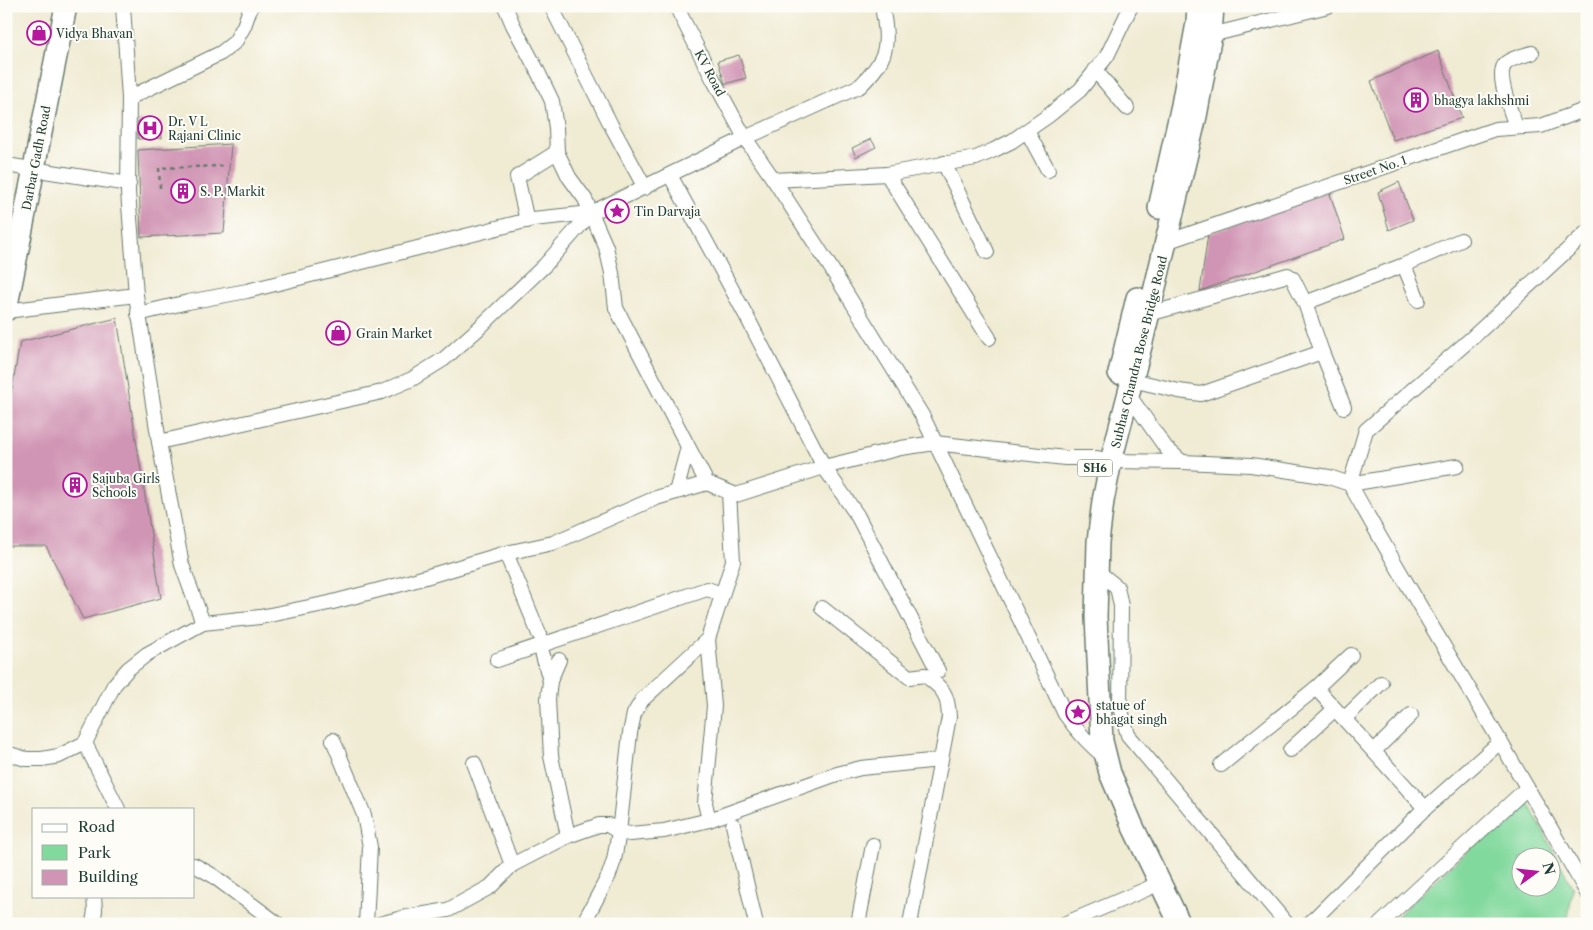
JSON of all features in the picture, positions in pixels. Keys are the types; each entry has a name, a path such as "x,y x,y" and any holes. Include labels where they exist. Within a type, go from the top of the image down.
{"main road":[{"name":"Darbar Gadh Road","path":"7,304 66,6"},
{"name":"Subhas Chandra Bose Bridge Road","path":"1099,753 1102,741 1096,616 1098,542 1103,501 1104,459 1182,105 1197,23 1198,6"},
{"name":"Subhas Chandra Bose Bridge Road","path":"1180,924 1154,884 1108,798 1101,780 1099,753 1087,700 1083,564 1088,497 1130,387 1149,314 1196,116 1211,35 1213,6"},
{"name":"Subhas Chandra Bose Bridge Road","path":"1154,884 1166,924"}],"street":[{"path":"123,6 129,98 129,184 138,314 182,565 203,623"},
{"path":"129,98 221,53 235,42 244,26 251,6"},
{"path":"505,6 552,101 557,152 569,177 585,199 606,247 612,273 616,308 707,483 736,495 824,467 901,448 935,443 1065,458 1251,465 1329,477 1350,484 1457,466"},
{"path":"551,6 645,188"},
{"name":"KV Road","path":"676,6 713,79 746,138 923,417 1065,714 1078,733 1099,753"},
{"path":"138,314 274,285 527,221 591,213 746,138 860,86 884,57 886,39 882,6"},
{"path":"774,180 887,174 976,158 1012,141 1080,90 1107,56 1131,6"},
{"path":"1211,35 1318,7"},
{"path":"1516,127 1502,85 1501,71 1506,63 1532,53"},
{"path":"1095,70 1127,108"},
{"name":"Street No. 1","path":"1166,242 1495,128 1541,126 1587,110"},
{"path":"1027,131 1048,170"},
{"path":"527,221 517,176 557,152"},
{"path":"944,163 987,252"},
{"path":"6,165 129,184"},
{"path":"887,174 990,338"},
{"path":"670,175 748,319 824,467 857,515 938,671"},
{"path":"159,442 382,392 412,380 444,358 478,329 545,265 591,213"},
{"path":"1585,889 1394,564 1350,484 1366,430 1473,337 1587,232"},
{"path":"1304,303 1404,266 1461,240"},
{"path":"1404,266 1418,300"},
{"path":"1149,314 1288,274 1293,279 1304,303 1344,407"},
{"path":"7,304 136,295"},
{"path":"1130,387 1201,394 1322,352"},
{"path":"1130,387 1166,448 1182,462"},
{"path":"676,492 688,447"},
{"path":"6,753 42,760 59,756 85,743 114,685 128,669 147,654 203,623 260,617 328,603 402,584 506,553 553,543 656,498 707,483"},
{"path":"709,820 705,803 714,699 708,639 734,561 729,493"},
{"path":"506,553 539,640 550,681"},
{"path":"1097,571 1117,587 1121,606 1120,707 1128,735 1287,924"},
{"path":"497,660 539,640 707,589 722,594"},
{"path":"822,608 910,677 925,675 944,690 948,703 949,717 910,924"},
{"path":"583,924 609,875 619,832 630,733 634,714 642,700 708,639"},
{"path":"1222,765 1316,688 1351,655"},
{"path":"559,660 550,681 548,699 551,756 568,836"},
{"path":"1290,750 1381,683"},
{"path":"1316,688 1425,808"},
{"path":"1374,751 1411,714"},
{"path":"333,740 364,815 370,847 366,924"},
{"path":"1309,924 1425,808 1500,742"},
{"path":"85,743 118,808"},
{"path":"380,924 448,910 490,886 512,865 568,836 604,825 619,832 640,834 664,831 709,820 837,774 861,768 940,760"},
{"path":"474,763 512,865"},
{"path":"1380,924 1527,788"},
{"path":"733,825 756,924"},
{"path":"858,924 872,845"},
{"path":"195,866 212,875 278,924"},
{"path":"1064,924 1154,884"},
{"path":"93,924 94,898"}],"path":[{"path":"160,188 159,168 222,166"}],"green space":[{"path":"1525,797 1552,848 1510,848 1510,898 1560,898 1560,863 1573,888 1567,924 1389,924"}],"building":[{"name":"bhagya lakhshmi","path":"1438,51 1462,118 1393,140 1371,81"},
{"path":"739,55 746,78 725,84 718,61"},
{"path":"138,121 161,121 162,138 138,139"},
{"path":"871,139 876,147 856,157 852,148"},
{"name":"S. P. Markit","path":"231,144 224,233 141,237 138,150"},
{"path":"1399,182 1413,220 1389,230 1378,192"},
{"path":"1329,191 1345,239 1200,291 1208,234"},
{"name":"Sajuba Girls Schools","path":"117,318 161,598 83,619 46,546 6,546 6,424 20,342"}],"place":[{"name":"Vidya Bhavan","path":"39,33"},
{"name":"bhagya lakhshmi","path":"1416,100"},
{"name":"Dr. V L Rajani Clinic","path":"150,128"},
{"name":"S. P. Markit","path":"183,191"},
{"name":"Tin Darvaja","path":"617,211"},
{"name":"Grain Market","path":"338,333"},
{"name":"Sajuba Girls Schools","path":"75,485"},
{"name":"statue of bhagat singh","path":"1078,712"}]}
